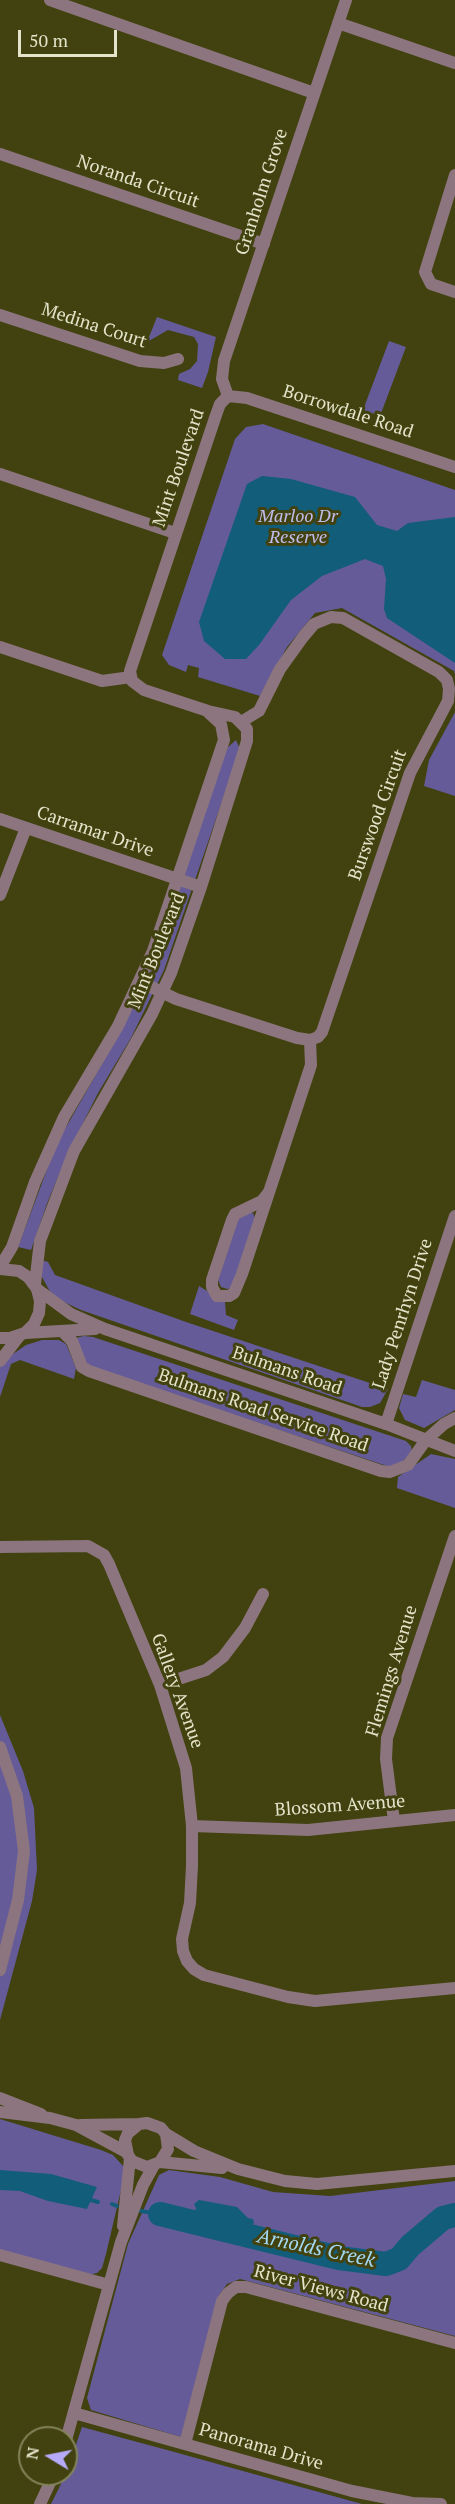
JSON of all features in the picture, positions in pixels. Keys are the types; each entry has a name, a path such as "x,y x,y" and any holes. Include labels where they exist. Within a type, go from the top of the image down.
{"street":[{"path":"50,0 314,93"},
{"name":"Granholm Grove","path":"228,396 224,387 222,370 346,0"},
{"path":"338,23 455,63"},
{"name":"Noranda Circuit","path":"0,154 264,244"},
{"path":"455,175 425,272 431,284 455,292"},
{"name":"Medina Court","path":"0,315 140,361 164,363 178,359"},
{"name":"Borrowdale Road","path":"228,396 248,398 455,467"},
{"name":"Mint Boulevard","path":"131,677 131,664 175,533 220,404 228,396"},
{"path":"0,474 175,533"},
{"name":"Burswood Circuit","path":"241,722 260,711 280,669 314,624 331,617 343,618 439,672 447,680 449,689 448,701 410,773 322,1032 318,1037 310,1040"},
{"path":"0,646 102,681 131,677 136,686 144,690 207,711 235,717 241,722"},
{"name":"Mint Boulevard","path":"0,1268 12,1247 35,1182 64,1117 118,1026 141,982 224,740 221,724 207,711"},
{"name":"Mint Boulevard","path":"0,1361 22,1334 34,1324 39,1313 40,1301 36,1287 40,1241 74,1151 163,994 245,751 248,733 241,722"},
{"name":"Carramar Drive","path":"0,819 201,887"},
{"path":"0,896 26,828"},
{"path":"141,982 163,994 310,1040 311,1065 238,1287 229,1296 217,1296 212,1287 212,1280 232,1220 241,1210 262,1201 269,1192"},
{"name":"Lady Penrhyn Drive","path":"386,1424 455,1216"},
{"name":"Bulmans Road","path":"0,1268 19,1271 71,1314 105,1329 386,1424 455,1451"},
{"name":"Bulmans Road","path":"0,1338 62,1330 105,1329"},
{"name":"Bulmans Road Service Road","path":"62,1330 72,1341 82,1367 89,1371 381,1471 390,1472 402,1469 412,1461 426,1440 444,1424 455,1418"},
{"name":"Flemings Avenue","path":"394,1821 386,1759 387,1738 455,1536"},
{"name":"Gallery Avenue","path":"0,1547 88,1546 104,1556 160,1685 186,1768 192,1826 190,1903 182,1939 187,1961 194,1969 204,1974 288,1997 315,2001 455,1988"},
{"path":"160,1685 206,1670 223,1658 245,1628 263,1594"},
{"path":"0,1747 17,1796 24,1851 18,1900 0,1970"},
{"name":"Blossom Avenue","path":"192,1826 288,1830 455,1815"},
{"path":"0,2098 50,2118 76,2125 128,2155 139,2165 238,2169"},
{"path":"0,2112 50,2118"},
{"path":"121,2242 128,2155 125,2140 128,2133 139,2124"},
{"path":"76,2125 154,2124 194,2151 238,2169 285,2181 317,2184 455,2171"},
{"path":"70,2426 121,2242 143,2185 168,2149 166,2134"},
{"path":"0,2254 109,2285"},
{"name":"River Views Road","path":"185,2444 222,2301 228,2292 236,2287 246,2286 455,2343"},
{"name":"Panorama Drive","path":"74,2413 352,2491 412,2503 441,2504"},
{"path":"40,2504 48,2486"}],"green space":[{"path":"157,317 216,337 202,388 178,380 179,374 190,369 197,361 198,344 194,337 168,330 147,342"},
{"path":"389,341 406,347 380,416 363,410"},
{"name":"Marloo Dr Reserve","path":"263,424 455,490 455,675 454,671 342,608 315,613 287,647 260,696 198,677 199,668 188,665 186,672 169,665 162,655 235,439 246,427"},
{"path":"455,712 455,796 424,786 429,760"},
{"path":"236,740 240,749 164,970 131,1038 98,1093 68,1153 31,1250 18,1247 57,1143 114,1043 227,748"},
{"path":"249,1211 253,1213 256,1221 231,1288 227,1289 221,1287 218,1280 239,1216"},
{"path":"42,1262 48,1262 55,1275 186,1322 388,1389 380,1403 362,1407 81,1310 53,1297 42,1277"},
{"path":"199,1286 225,1302 226,1315 238,1320 234,1330 190,1314"},
{"path":"93,1337 406,1441 411,1446 412,1452 402,1462 390,1467 91,1367 84,1361 75,1338"},
{"path":"42,1340 59,1340 66,1344 76,1368 74,1379 20,1360 11,1364 0,1397 0,1352 13,1354 26,1345"},
{"path":"422,1380 455,1390 455,1410 424,1428 405,1420 399,1408 403,1394 416,1397"},
{"path":"431,1454 455,1459 455,1508 397,1488 398,1477"},
{"path":"0,1715 23,1771 34,1808 37,1870 32,1901 0,2020"},
{"path":"0,2119 101,2150 113,2155 124,2167 125,2173 106,2254 102,2268 97,2273 89,2275 0,2251"},
{"path":"169,2170 220,2177 273,2192 330,2196 455,2181 455,2336 240,2279 227,2284 218,2297 181,2437 91,2410 87,2398 128,2244 159,2175"},
{"path":"82,2427 362,2504 51,2504 60,2486 78,2486 78,2439"}],"water":[{"path":"262,476 291,479 355,497 377,525 397,531 408,523 455,517 455,663 387,618 384,609 386,579 383,566 365,559 322,576 291,600 259,645 246,659 225,659 204,641 199,622 247,484"},
{"path":"0,2170 51,2174 97,2187 87,2209 48,2201 20,2191 0,2190"},
{"path":"199,2200 237,2207 248,2218 253,2219 254,2223 249,2227 251,2229 248,2234 236,2236 206,2229 193,2218 196,2208 194,2204"}],"waterway":[{"path":"91,2200 98,2202"},
{"path":"112,2204 117,2206"},
{"path":"141,2211 147,2212"},
{"name":"Arnolds Creek","path":"160,2214 339,2258 386,2264 399,2259 410,2246 443,2218 455,2215"}]}
